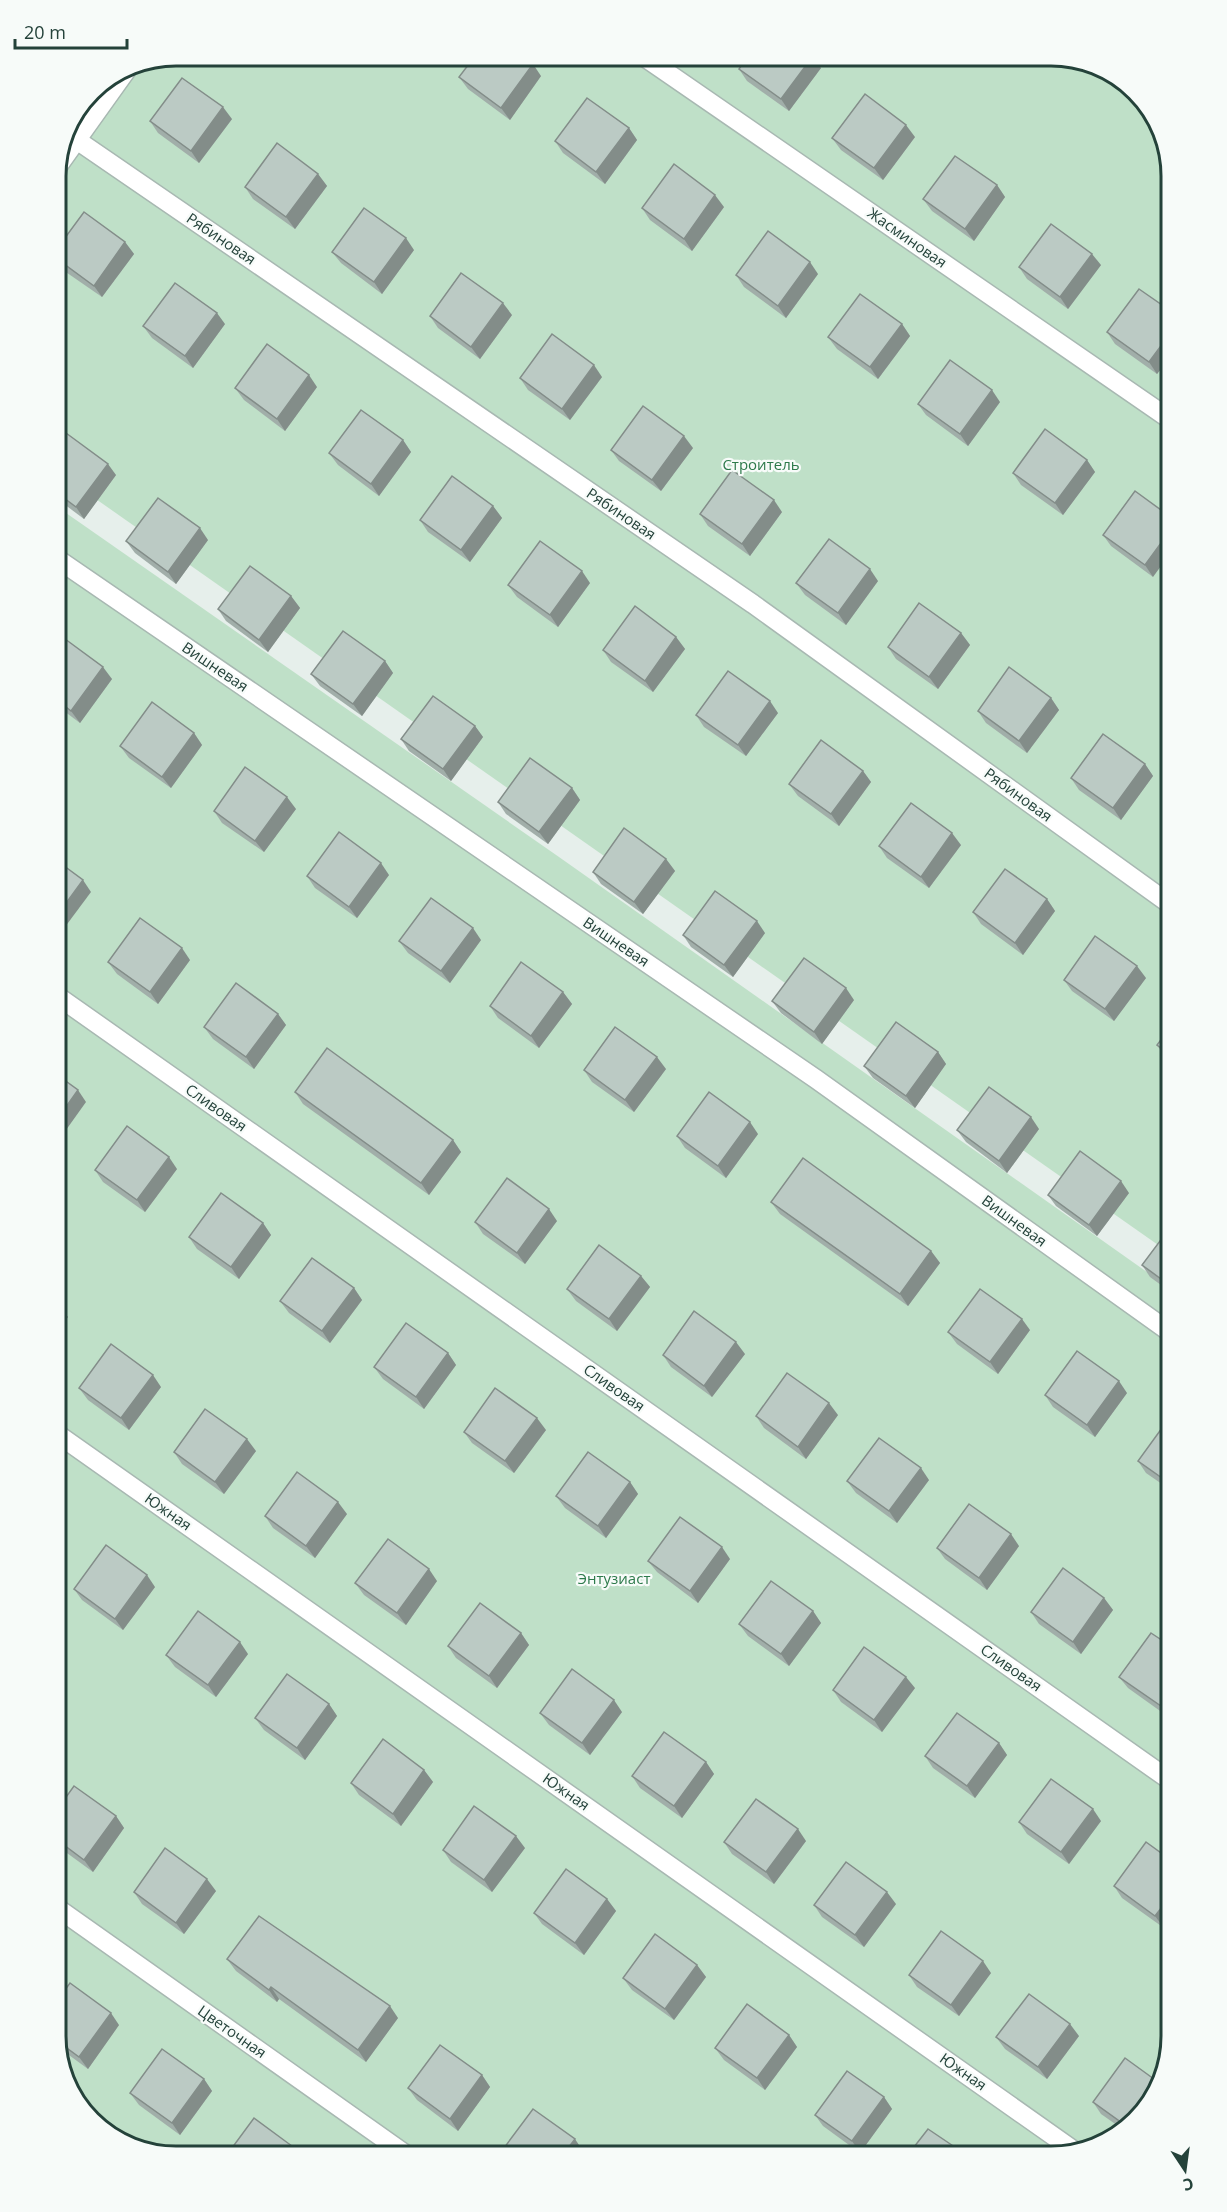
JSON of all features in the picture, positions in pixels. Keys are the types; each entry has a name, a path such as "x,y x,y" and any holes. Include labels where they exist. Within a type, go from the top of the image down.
{"street":[{"name":"Жасминовая","path":"658,66 1161,412"},
{"path":"76,129 113,85"},
{"name":"Рябиновая","path":"73,137 753,604 1161,897"},
{"name":"Вишневая","path":"66,565 816,1079 1161,1325"},
{"name":"Сливовая","path":"66,1002 1161,1774"},
{"name":"Южная","path":"66,1440 1066,2145"},
{"name":"Цветочная","path":"66,1914 394,2146"}],"green space":[{"name":"Строитель","path":"168,66 1059,66 1100,77 1124,93 1134,103 1153,134 1161,168 1161,1247 66,478 66,168 74,134 84,115 103,93 134,74"},
{"name":"Энтузиаст","path":"66,513 1161,1282 1160,2051 1153,2078 1143,2097 1129,2114 1093,2138 1073,2144 1052,2146 168,2146 134,2138 109,2123 89,2103 74,2078 66,2044"}],"building":[{"path":"467,66 532,66 501,108 459,77"},
{"path":"741,66 806,66 781,99 739,69"},
{"path":"182,78 223,107 191,151 150,121"},
{"path":"865,94 906,125 874,168 832,138"},
{"path":"587,98 629,128 596,172 555,141"},
{"path":"277,143 318,174 286,217 245,187"},
{"path":"955,156 997,185 965,229 923,199"},
{"path":"674,164 715,195 684,239 642,208"},
{"path":"364,208 406,238 374,282 332,252"},
{"path":"84,212 125,242 94,286 66,265 66,236"},
{"path":"1051,224 1092,254 1060,297 1019,267"},
{"path":"768,231 810,262 778,306 736,275"},
{"path":"461,273 503,303 471,347 430,316"},
{"path":"175,283 217,313 185,356 143,326"},
{"path":"1139,289 1161,304 1161,346 1149,362 1107,332"},
{"path":"860,294 902,324 870,367 828,337"},
{"path":"552,334 594,365 562,409 520,378"},
{"path":"267,344 309,375 277,419 235,388"},
{"path":"950,360 992,390 960,434 918,404"},
{"path":"643,406 684,436 652,480 611,450"},
{"path":"361,410 403,440 371,484 329,453"},
{"path":"1045,429 1087,460 1055,503 1013,473"},
{"path":"66,433 108,464 76,507 66,500"},
{"path":"732,470 774,500 742,544 700,514"},
{"path":"452,476 493,506 461,550 420,520"},
{"path":"1135,491 1161,510 1161,543 1145,565 1103,535"},
{"path":"158,498 200,528 168,572 126,541"},
{"path":"829,539 870,569 838,613 796,583"},
{"path":"540,541 582,571 550,615 508,585"},
{"path":"250,566 291,596 259,640 218,609"},
{"path":"919,603 961,633 929,677 888,647"},
{"path":"635,606 676,637 645,681 603,650"},
{"path":"343,631 385,661 353,704 311,674"},
{"path":"66,640 103,667 71,711 66,707"},
{"path":"1009,667 1051,698 1019,741 978,711"},
{"path":"728,671 770,701 738,745 696,715"},
{"path":"433,696 475,726 443,769 401,739"},
{"path":"152,702 194,733 162,777 120,746"},
{"path":"1103,734 1145,764 1113,808 1071,778"},
{"path":"821,740 863,771 831,814 789,784"},
{"path":"530,758 572,788 539,832 498,802"},
{"path":"245,767 287,797 255,841 214,811"},
{"path":"911,803 952,833 921,877 879,846"},
{"path":"624,828 666,859 634,902 593,872"},
{"path":"339,832 381,863 349,907 307,876"},
{"path":"66,867 83,880 66,903"},
{"path":"1005,869 1047,899 1015,943 973,912"},
{"path":"715,891 757,921 724,965 683,935"},
{"path":"431,898 473,928 441,971 399,941"},
{"path":"140,918 182,948 150,992 108,962"},
{"path":"1095,936 1137,966 1105,1009 1064,980"},
{"path":"804,958 846,988 814,1032 772,1001"},
{"path":"521,962 563,992 531,1036 490,1006"},
{"path":"236,983 278,1014 246,1057 204,1027"},
{"path":"896,1022 938,1052 906,1096 864,1066"},
{"path":"615,1027 657,1057 625,1100 584,1070"},
{"path":"327,1048 453,1140 421,1183 295,1092"},
{"path":"66,1081 78,1090 66,1107"},
{"path":"989,1087 1031,1117 999,1161 957,1130"},
{"path":"709,1092 750,1122 718,1166 677,1136"},
{"path":"127,1126 169,1157 137,1200 95,1170"},
{"path":"1080,1151 1121,1181 1089,1225 1048,1195"},
{"path":"803,1158 931,1251 900,1294 771,1202"},
{"path":"507,1178 549,1209 517,1253 475,1222"},
{"path":"221,1193 263,1223 231,1267 189,1237"},
{"path":"1161,1240 1161,1279 1142,1265"},
{"path":"599,1245 641,1276 609,1319 567,1289"},
{"path":"312,1258 354,1288 322,1331 280,1301"},
{"path":"980,1289 1022,1319 990,1362 948,1332"},
{"path":"694,1311 736,1342 704,1386 663,1355"},
{"path":"406,1323 448,1353 416,1397 374,1367"},
{"path":"111,1344 153,1375 121,1418 79,1388"},
{"path":"1077,1351 1119,1381 1087,1425 1045,1395"},
{"path":"787,1373 829,1403 798,1447 756,1416"},
{"path":"495,1388 537,1418 505,1461 464,1432"},
{"path":"205,1409 247,1439 215,1482 174,1452"},
{"path":"1161,1429 1161,1477 1138,1461"},
{"path":"879,1438 921,1468 889,1511 847,1481"},
{"path":"588,1452 630,1482 598,1526 556,1496"},
{"path":"297,1472 338,1502 306,1546 265,1516"},
{"path":"969,1504 1011,1534 979,1578 937,1548"},
{"path":"680,1517 722,1547 690,1591 648,1561"},
{"path":"388,1539 429,1569 397,1613 355,1583"},
{"path":"106,1545 147,1575 115,1619 74,1589"},
{"path":"1063,1568 1104,1598 1073,1642 1031,1612"},
{"path":"771,1581 813,1611 781,1654 739,1624"},
{"path":"480,1603 521,1633 489,1676 448,1646"},
{"path":"198,1611 240,1642 208,1685 166,1655"},
{"path":"1151,1633 1161,1640 1161,1706 1119,1677"},
{"path":"864,1647 906,1677 874,1720 833,1690"},
{"path":"572,1669 614,1700 582,1743 540,1713"},
{"path":"287,1674 329,1704 297,1748 255,1718"},
{"path":"957,1713 999,1743 967,1786 925,1756"},
{"path":"664,1732 706,1762 674,1806 632,1776"},
{"path":"383,1739 424,1770 393,1814 351,1783"},
{"path":"1051,1779 1093,1809 1061,1852 1019,1822"},
{"path":"74,1786 116,1816 84,1860 66,1846 66,1797"},
{"path":"756,1799 798,1829 766,1872 724,1842"},
{"path":"474,1806 516,1836 484,1880 443,1850"},
{"path":"1146,1842 1161,1853 1161,1908 1155,1916 1114,1886"},
{"path":"165,1848 207,1879 176,1923 134,1892"},
{"path":"846,1862 887,1892 855,1935 814,1905"},
{"path":"566,1869 607,1899 575,1943 534,1913"},
{"path":"259,1916 390,2006 358,2050 271,1987 269,1990 227,1959"},
{"path":"941,1931 983,1961 951,2005 909,1975"},
{"path":"655,1934 697,1965 665,2009 623,1978"},
{"path":"70,1983 111,2013 79,2057 67,2048 66,1988"},
{"path":"1029,1994 1070,2024 1038,2067 996,2037"},
{"path":"747,2004 789,2035 757,2078 715,2048"},
{"path":"440,2045 482,2075 450,2119 408,2088"},
{"path":"162,2049 204,2079 172,2123 130,2093"},
{"path":"1125,2058 1153,2078 1143,2097 1120,2121 1093,2102"},
{"path":"847,2071 884,2097 852,2141 815,2115"},
{"path":"533,2109 575,2139 570,2146 505,2146"},
{"path":"254,2118 292,2146 233,2146"},
{"path":"928,2129 953,2146 915,2146"}]}
